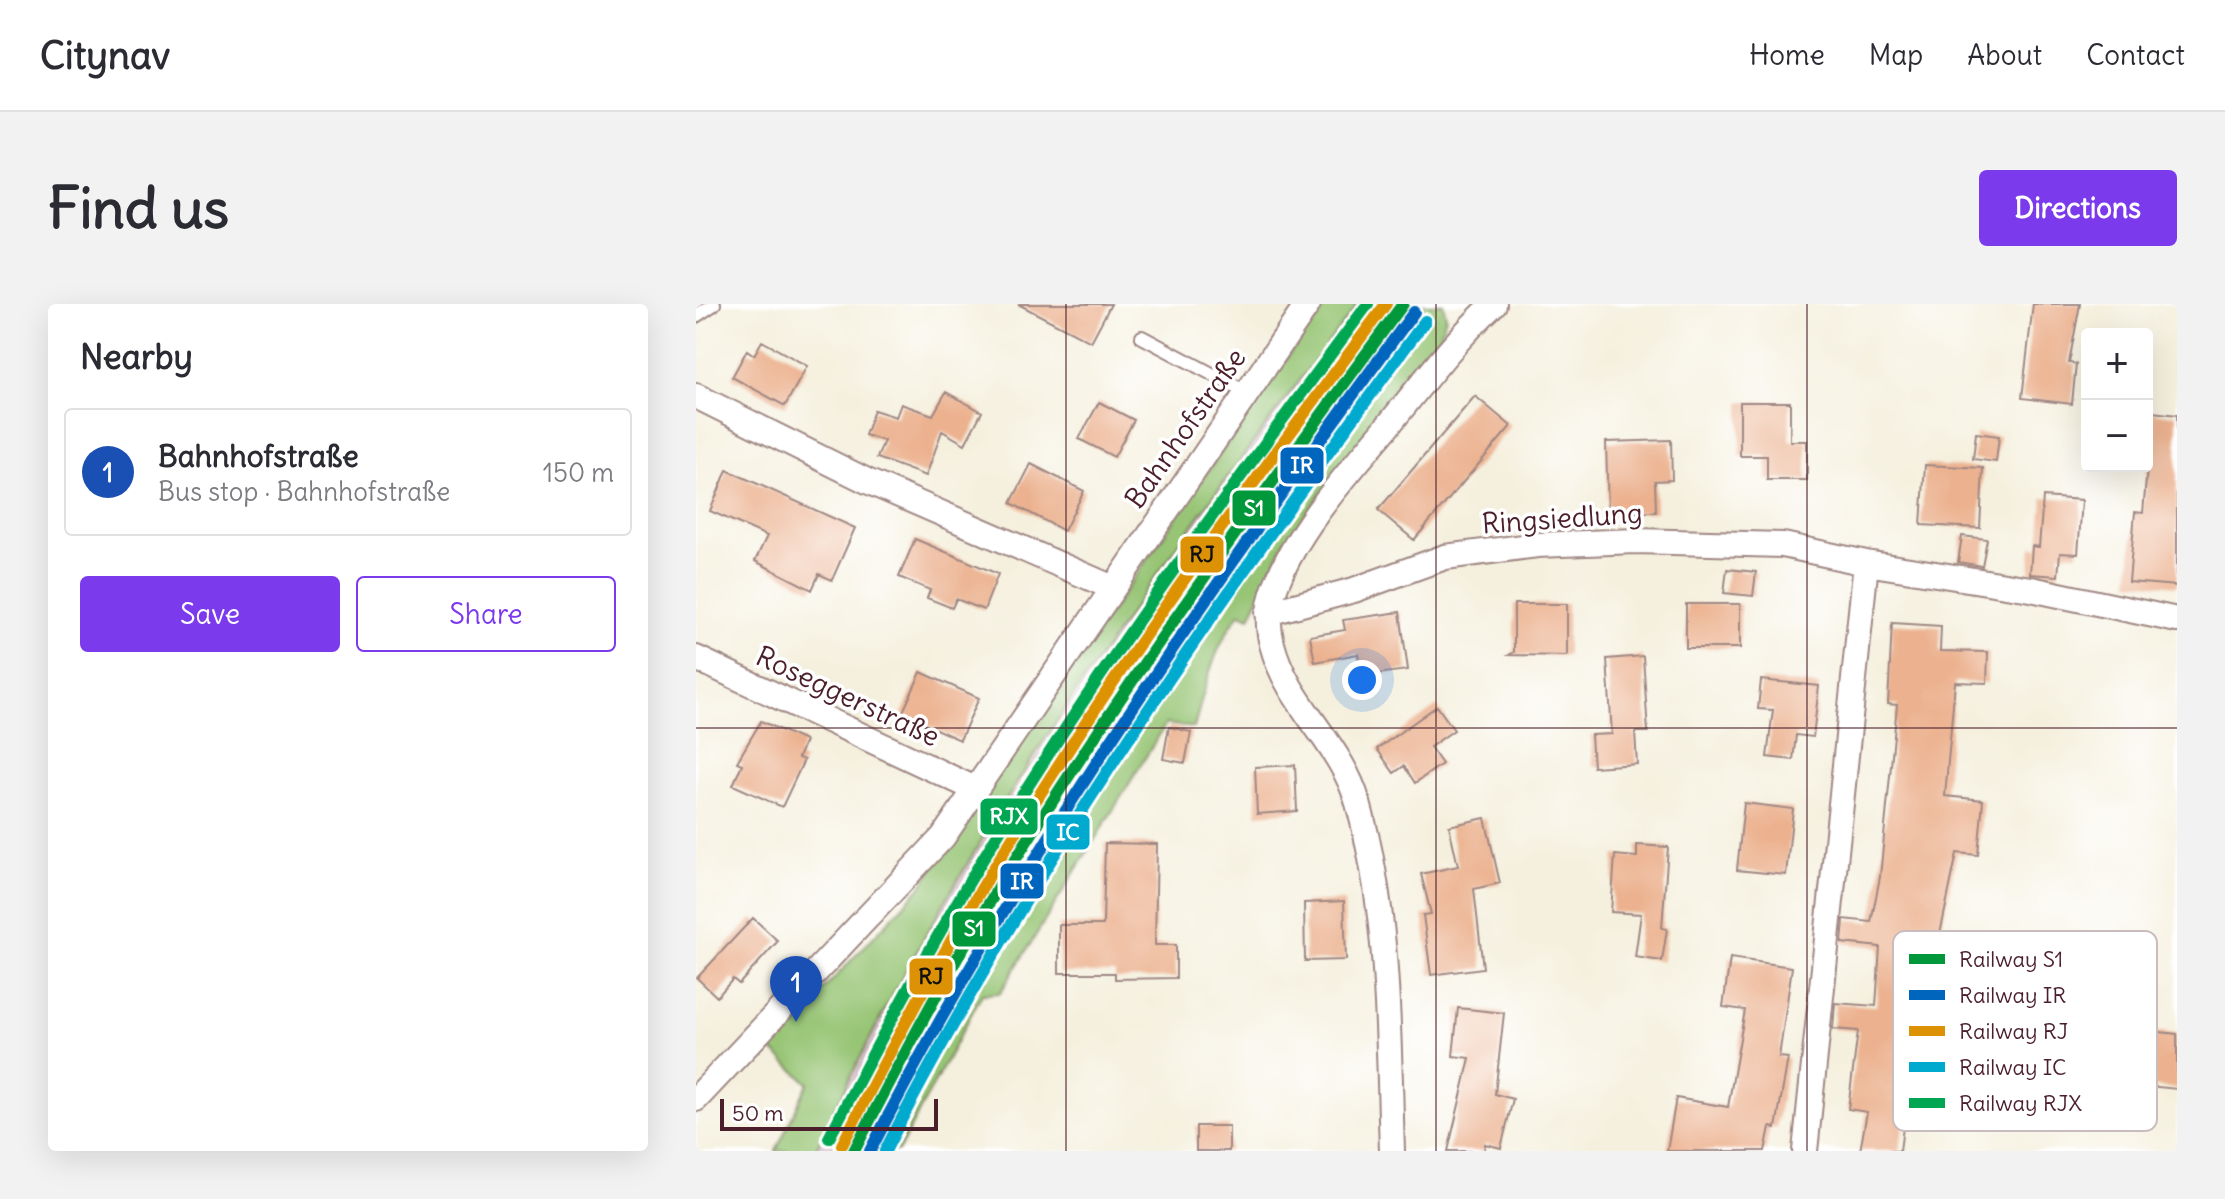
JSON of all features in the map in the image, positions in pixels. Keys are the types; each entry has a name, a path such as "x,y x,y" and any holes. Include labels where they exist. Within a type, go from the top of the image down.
{"street":[{"name":"Bahnhofstraße","path":"696,1099 943,837 973,788 1308,304"},
{"path":"1392,1151 1386,981 1367,837 1346,772 1279,667 1271,641 1268,613 1287,561 1308,528 1483,307"},
{"path":"696,396 867,481 1111,587"},
{"name":"Ringsiedlung","path":"1268,613 1354,590 1445,557 1537,545 1636,541 1783,545 1866,563 2031,589 2177,620"},
{"path":"1805,1151 1866,563"},
{"name":"Roseggerstraße","path":"696,658 973,788"}],"lane":[{"path":"696,316 714,304"},
{"path":"1142,337 1246,392"}],"shaded area":[{"path":"1358,304 1420,304 1407,319 1406,330 1073,798 970,967 874,1151 815,1151 892,996 954,887 1035,758 1169,555"}],"green space":[{"path":"1324,304 1358,304 1207,505 1062,712 930,927 870,1038 815,1151 776,1151 808,1083 769,1048 813,1010 822,991 918,890"},
{"path":"1420,304 1443,304 1446,316 1440,337 1283,544 1250,617 1240,613 1231,626 1211,668 1194,728 1166,724 1000,993 982,994 898,1151 874,1151 991,936 1121,728 1260,527 1406,330 1407,319"}],"building":[{"path":"1018,304 1111,304 1091,342"},
{"path":"2033,304 2080,304 2069,363 2076,364 2072,404 2022,398"},
{"path":"762,341 807,366 785,406 732,377 747,350 754,355"},
{"path":"946,392 982,412 965,444 942,431 926,476 877,458 884,441 865,435 874,410 896,417 901,404 933,415"},
{"path":"1475,396 1511,426 1414,540 1378,510"},
{"path":"1099,402 1134,420 1114,457 1079,439"},
{"path":"1740,402 1790,402 1790,441 1807,441 1807,480 1767,480 1767,456 1740,456"},
{"path":"2153,412 2177,415 2177,586 2129,582 2135,512 2143,513 2147,472 2153,472"},
{"path":"1976,433 1999,436 1996,462 1973,459"},
{"path":"1671,440 1672,480 1655,481 1656,512 1608,513 1606,442"},
{"path":"1031,464 1084,491 1064,531 1011,503"},
{"path":"1925,465 1983,468 1980,528 1921,525"},
{"path":"727,470 855,528 832,580 819,574 812,590 755,561 767,536 710,511"},
{"path":"2043,497 2082,500 2078,554 2060,553 2058,576 2030,574 2032,546 2039,547"},
{"path":"1962,536 1987,539 1982,566 1958,562"},
{"path":"915,539 998,574 984,610 956,599 952,608 927,598 930,590 899,577"},
{"path":"1727,569 1756,572 1753,596 1724,593"},
{"path":"1514,604 1567,604 1567,656 1509,655 1514,652"},
{"path":"1686,604 1740,604 1740,648 1686,648"},
{"path":"1400,612 1408,670 1361,676 1358,654 1315,662 1310,636 1345,630 1343,620"},
{"path":"1892,623 1941,626 1940,651 1988,652 1987,683 1955,682 1945,796 1983,800 1978,855 1957,853 1941,931 1893,931 1893,1131 1902,1131 1900,1151 1860,1151 1867,1112 1848,1109 1858,1031 1833,1029 1835,1003 1876,1006 1880,947 1842,943 1844,919 1871,922 1880,877 1897,705 1888,704"},
{"path":"1643,656 1648,732 1635,732 1637,764 1593,767 1591,735 1612,734 1607,659"},
{"path":"921,672 979,698 960,740 902,714"},
{"path":"1761,680 1819,686 1813,737 1796,735 1793,760 1767,757 1773,710 1758,709"},
{"path":"1437,706 1454,730 1430,747 1442,764 1415,783 1404,766 1394,773 1377,749"},
{"path":"761,721 805,741 798,758 804,760 782,807 733,785 742,764 737,762"},
{"path":"1169,727 1191,732 1185,763 1163,759"},
{"path":"1295,765 1297,811 1257,814 1255,767"},
{"path":"1744,803 1793,809 1786,875 1737,870"},
{"path":"1485,818 1500,883 1474,889 1483,968 1431,975 1423,915 1431,914 1421,874 1458,866 1449,826"},
{"path":"1105,843 1157,844 1155,945 1176,945 1176,978 1115,979 1115,973 1059,973 1059,925 1103,925"},
{"path":"1637,845 1668,847 1662,928 1667,929 1662,961 1635,957 1641,914 1611,912 1615,855 1637,857"},
{"path":"1344,901 1346,960 1305,961 1304,903"},
{"path":"753,918 778,941 739,984 733,979 717,997 697,978"},
{"path":"1730,958 1792,967 1779,1057 1788,1058 1776,1128 1770,1127 1765,1151 1667,1151 1676,1098 1728,1107 1745,1010 1723,1007"},
{"path":"1458,1008 1504,1013 1495,1094 1513,1099 1501,1148 1485,1144 1484,1151 1448,1151 1470,1058 1453,1056"},
{"path":"2157,1032 2177,1034 2177,1089 2157,1087"},
{"path":"1196,1126 1229,1126 1229,1151 1196,1151"}],"rail line":[{"name":"RJX","path":"829,1138 942,928 1057,741 1187,551 1368,304"},
{"name":"RJ","path":"842,1145 954,935 1070,747 1202,555 1386,304"},
{"name":"S1","path":"854,1151 943,983 1041,819 1172,623 1403,304"},
{"name":"IR","path":"870,1151 992,930 1124,720 1266,516 1414,312"},
{"name":"IC","path":"885,1151 1006,934 1138,725 1279,521 1425,321"}],"place":[{"name":"Bahnhofstraße","path":"796,1022"}]}
